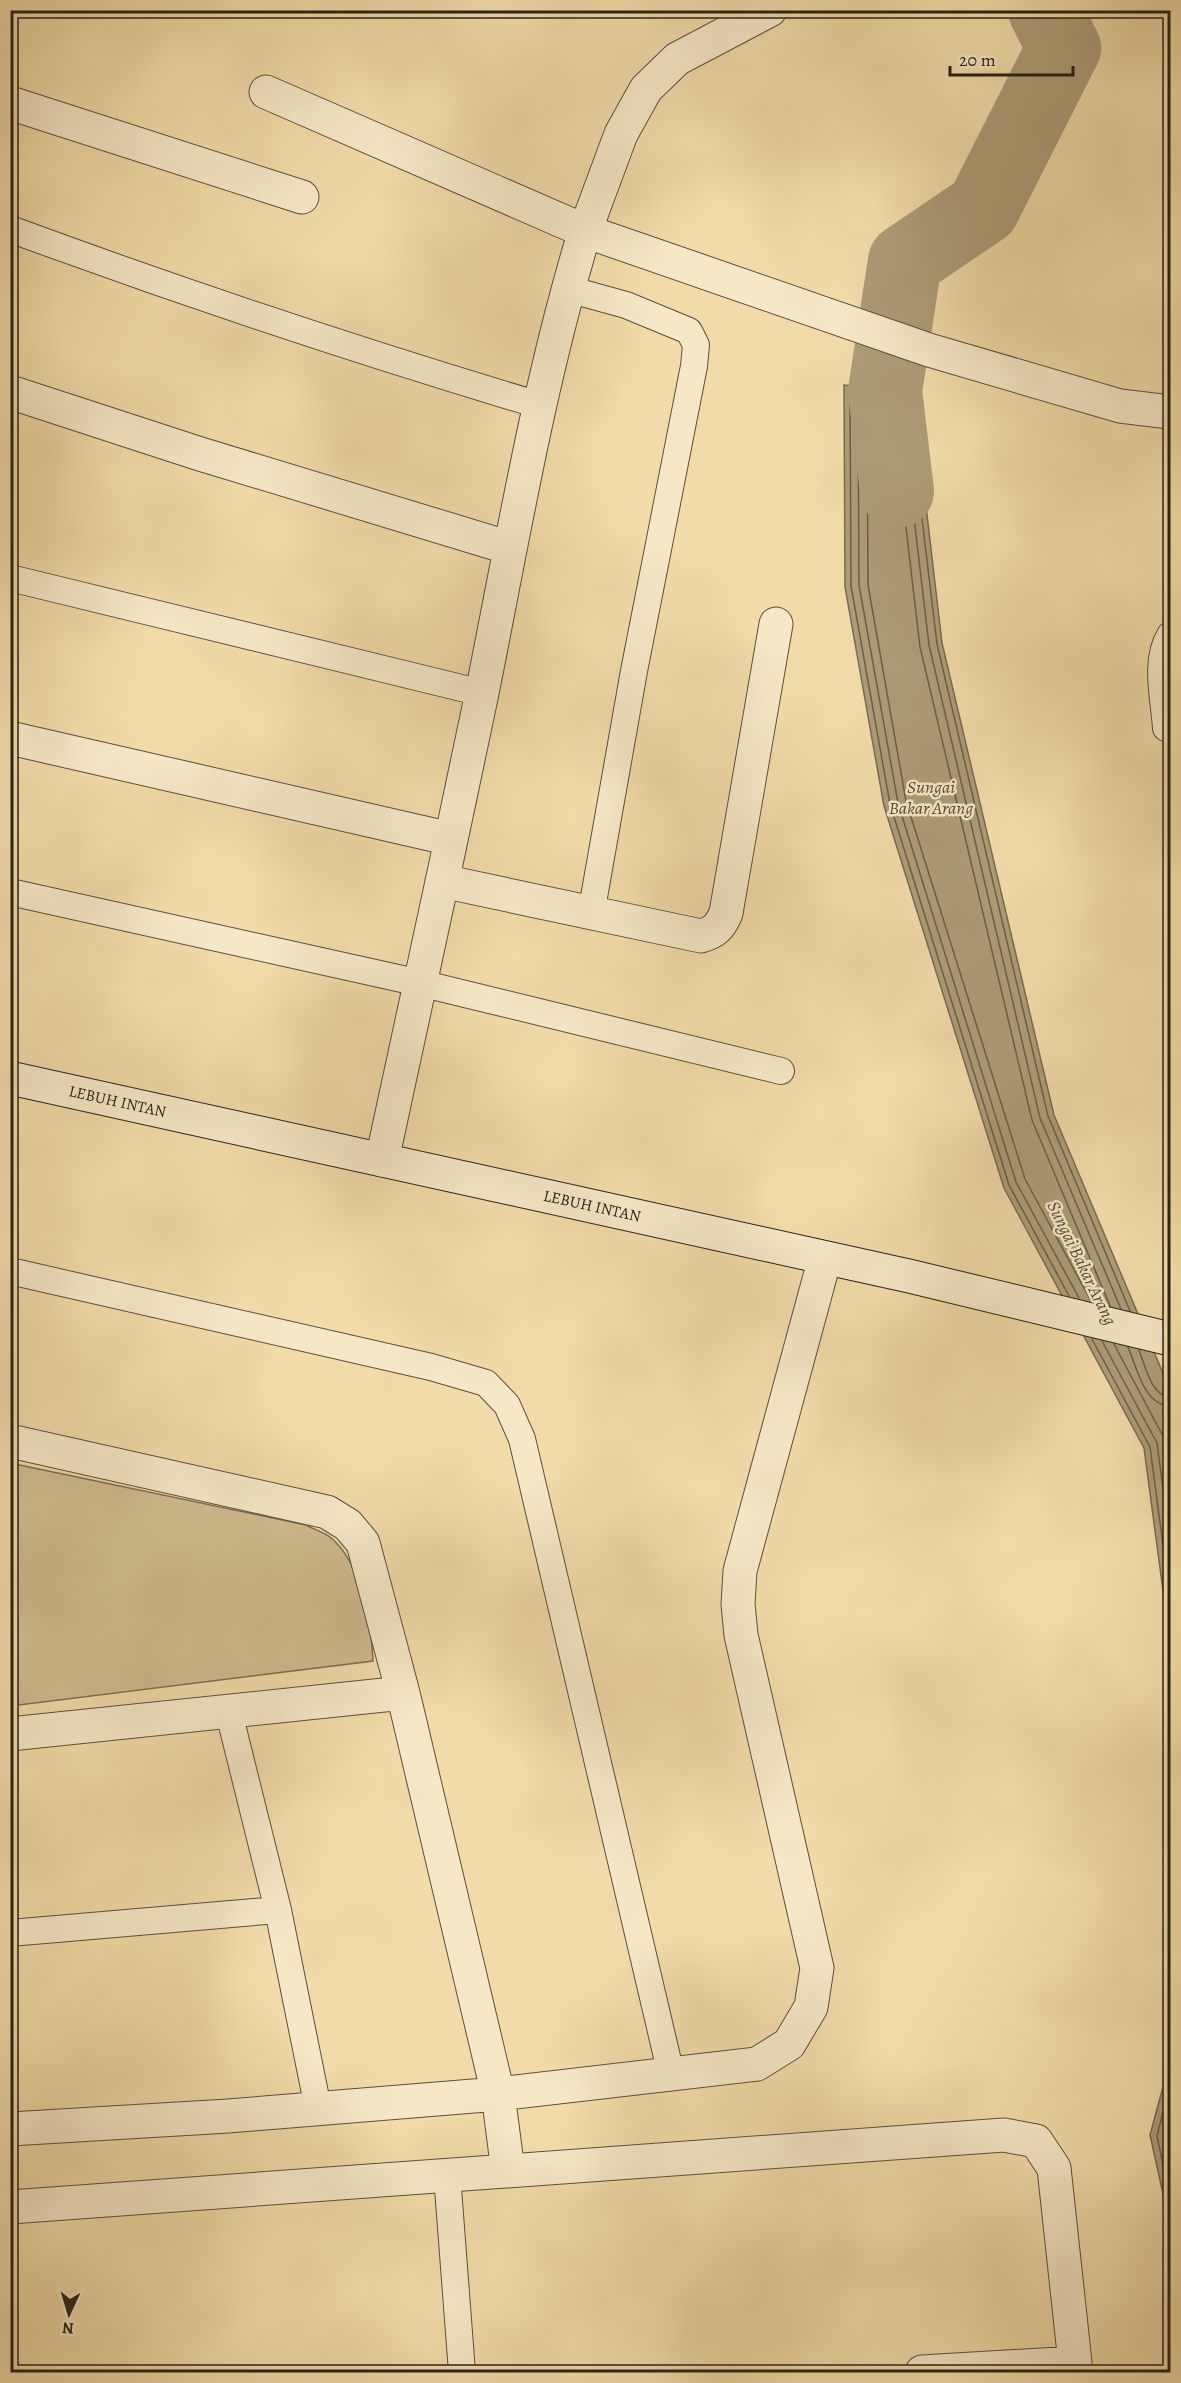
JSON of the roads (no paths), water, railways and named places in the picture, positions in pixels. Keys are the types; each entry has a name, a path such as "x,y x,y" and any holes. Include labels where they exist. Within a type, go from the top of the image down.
{"street":[{"path":"382,1160 482,693 539,405 585,231 621,134 646,89 677,59 770,10"},
{"path":"266,92 585,231 929,350 1120,406 1170,412"},
{"path":"10,103 302,197"},
{"path":"10,392 197,453 510,548"},
{"path":"442,881 701,936 712,933 720,926 726,913 776,624"},
{"path":"10,738 451,839"},
{"name":"LEBUH INTAN","path":"10,1078 825,1258 1169,1339"},
{"path":"10,2129 228,2116 498,2094 757,2064 789,2043 811,2007 817,1968 741,1635 738,1604 740,1571 825,1258"},
{"path":"10,1441 327,1512 348,1525 363,1543 403,1693 498,2094 508,2171"},
{"path":"10,1734 229,1713 403,1693"},
{"path":"10,2207 1004,2135 1036,2141 1054,2168 1075,2368 922,2373"}],"lane":[{"path":"10,229 129,272 539,405"},
{"path":"568,289 626,305 689,331 696,345 694,366 634,671 591,914"},
{"path":"10,578 482,693"},
{"path":"1166,728 1161,666 1165,644 1170,634"},
{"path":"10,892 420,983 781,1071"},
{"path":"10,1271 430,1367 486,1383 507,1405 522,1439 671,2074"},
{"path":"229,1713 278,1911 318,2108"},
{"path":"10,1933 278,1911"},
{"path":"447,2175 462,2373"}],"water":[{"name":"Sungai Bakar Arang","path":"844,385 913,395 942,643 1054,1115 1170,1390 1170,1643 1144,1448 1004,1188 884,806 845,587"},
{"path":"1170,2061 1170,2225 1150,2135"}],"waterway":[{"name":"Sungai Bakar Arang","path":"897,491 885,391 905,261 983,208 1064,48 1045,10"}]}
